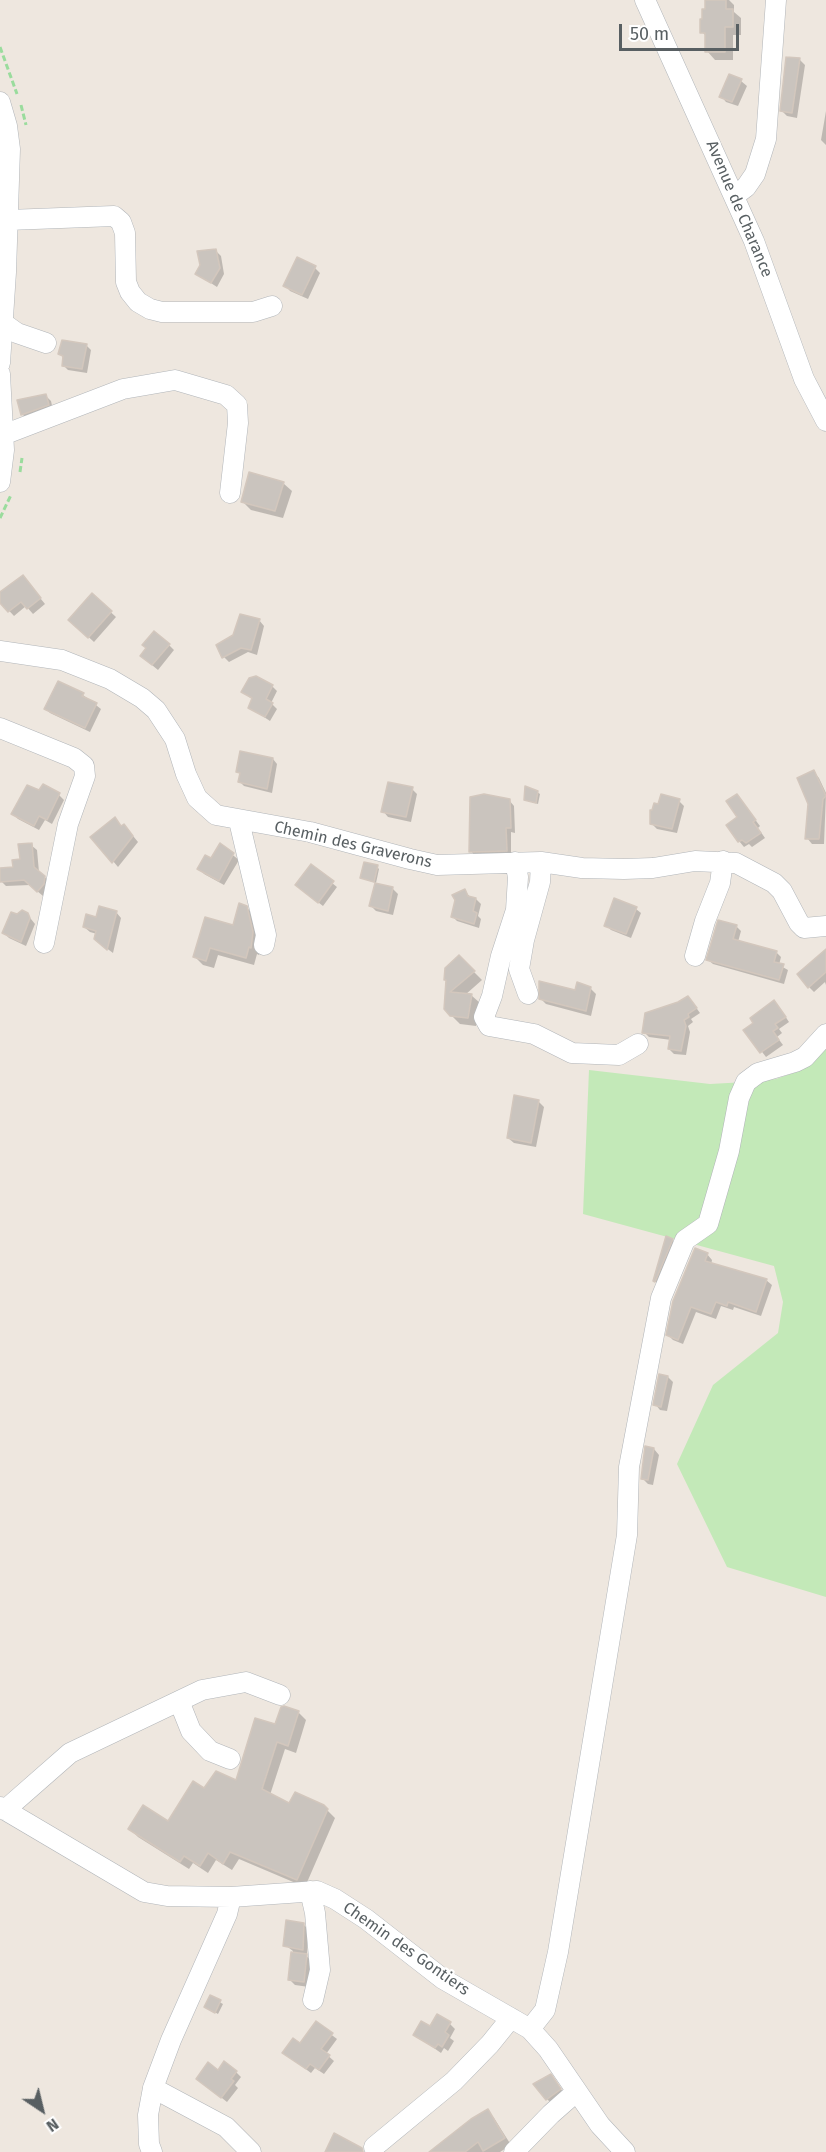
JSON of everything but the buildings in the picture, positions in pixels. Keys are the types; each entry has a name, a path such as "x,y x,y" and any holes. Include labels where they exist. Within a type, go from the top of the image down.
{"street":[{"name":"Avenue de Charance","path":"645,0 734,196 773,289 804,379 826,421"},
{"path":"734,196 746,187 755,174 766,139 776,0"},
{"path":"0,102 8,126 10,149 0,356"},
{"path":"8,220 114,216 121,222 125,233 126,282 138,302 150,309 162,312 253,312 272,306"},
{"path":"3,323 17,333 46,343"},
{"path":"0,374 3,435 1,471"},
{"path":"3,435 123,389 175,380 226,395 237,405 238,423 230,493"},
{"name":"Chemin des Graverons","path":"0,651 62,660 110,679 142,698 156,710 175,740 197,798 216,815 310,832 410,860 437,865 541,862 582,868 624,869 653,868 695,861 736,863 774,883 782,891 804,928 826,926"},
{"path":"0,728 74,758 84,766 85,776 68,824 44,943"},
{"path":"239,820 266,935 264,945"},
{"path":"695,956 705,921 720,883 723,861"},
{"path":"515,862 518,876 516,910 484,1017 489,1026 534,1034 572,1053 620,1055 638,1044"},
{"path":"528,994 519,969 524,940 540,882 541,862"},
{"path":"530,2029 546,2010 558,1952 627,1535 629,1467 662,1298 685,1240 708,1224 729,1151 739,1098 746,1082 758,1073 805,1057 826,1034"},
{"path":"3,1809 70,1754 202,1690 246,1682 280,1695"},
{"path":"179,1701 191,1731 210,1751 230,1759"},
{"name":"Chemin des Gontiers","path":"3,1809 144,1892 167,1896 231,1897 317,1891 343,1904 366,1919 443,1979 530,2029 548,2049 600,2125 625,2152"},
{"path":"310,1892 315,1913 320,1970 313,2000"},
{"path":"152,2152 149,2144 148,2115 153,2088 171,2040 227,1914 231,1897"},
{"path":"374,2146 454,2081 490,2044 511,2018"},
{"path":"153,2088 226,2127 251,2152"},
{"path":"514,2152 576,2092"}],"green space":[{"path":"826,1048 826,1597 727,1567 677,1464 713,1385 778,1333 783,1302 774,1266 583,1214 589,1070 710,1084 746,1082 776,1079 804,1069"}]}
